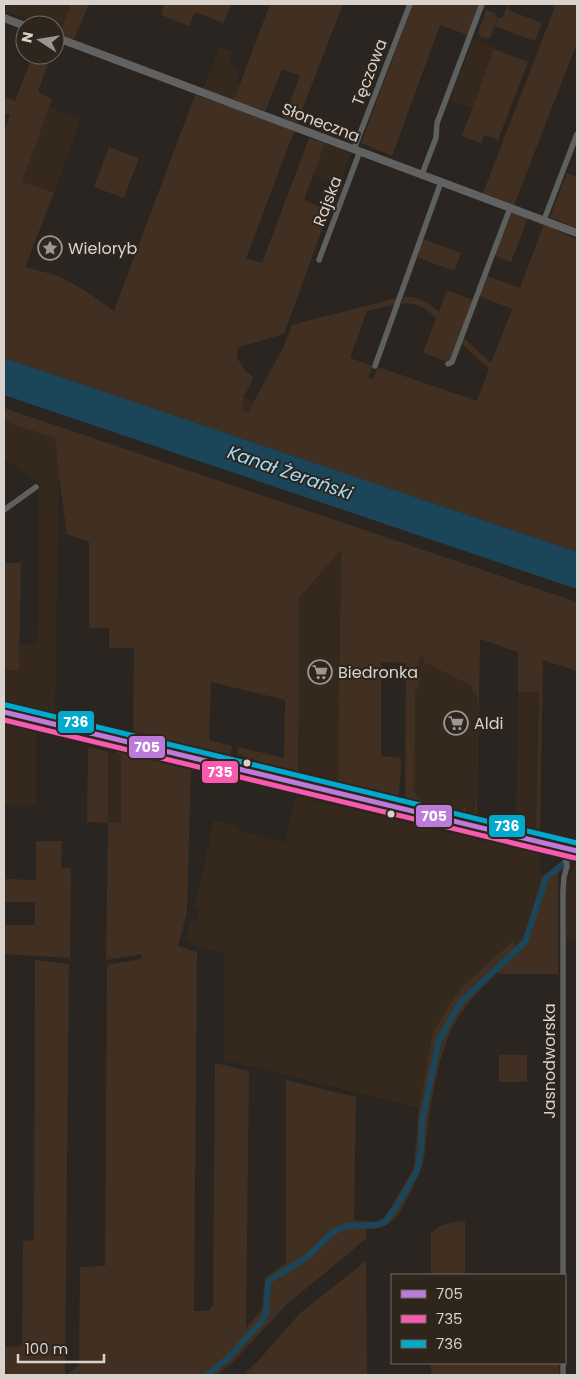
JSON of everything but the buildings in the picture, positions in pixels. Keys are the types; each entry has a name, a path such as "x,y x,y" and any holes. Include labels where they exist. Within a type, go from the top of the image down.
{"main road":[{"name":"Słoneczna","path":"65,41 577,233"},
{"path":"4,712 577,850"}],"street":[{"name":"Tęczowa","path":"357,150 410,4"},
{"path":"422,174 436,138 437,123 482,4"},
{"path":"544,220 577,134"},
{"name":"Rajska","path":"319,260 357,150"},
{"path":"375,366 441,182"},
{"path":"448,364 452,362 510,208"},
{"path":"4,510 36,487"},
{"name":"Jasnodworska","path":"563,1274 562,891 568,866 565,855 566,847"}],"shaded area":[{"path":"4,4 71,4 65,20 65,15 16,15 4,11"},
{"path":"71,4 89,4 74,39 65,36 65,20"},
{"path":"164,4 232,4 223,23 195,12 189,26 161,15"},
{"path":"270,4 343,4 297,123 284,118 300,76 282,69 265,111 234,100"},
{"path":"413,4 480,4 468,35 440,25 392,156 361,143"},
{"path":"508,4 510,4 508,10 542,23 535,41 495,26 499,17 502,19"},
{"path":"556,4 577,4 577,43 514,205 483,193"},
{"path":"486,10 496,14 495,16 498,17 490,38 487,37 487,39 479,36 480,34 478,33"},
{"path":"473,39 495,48 472,108 450,100"},
{"path":"220,46 232,51 228,63 234,67 233,69 240,71 236,81 240,83 234,100 203,88"},
{"path":"494,49 528,62 498,140 484,135 481,143 462,136"},
{"path":"29,65 47,65 38,92 52,99 22,182 54,193 25,267 59,276 87,292 114,311 195,95 295,129 246,258 262,263 309,138 325,143 304,200 329,210 284,334 239,347 237,351 240,364 253,377 243,397 241,410 248,412 283,348 292,325 396,298 396,304 367,311 350,358 373,366 368,377 373,379 378,367 477,401 489,369 461,343 463,337 491,363 512,309 479,296 487,276 520,288 544,224 577,240 577,552 4,358 4,133 10,115 4,113 4,96 15,101"},
{"path":"49,107 81,119 54,193 21,182"},
{"path":"325,143 348,152 350,155 339,184 313,175"},
{"path":"109,147 139,158 124,198 94,187"},
{"path":"567,173 577,177 577,228 550,217"},
{"path":"511,212 528,218 511,262 495,256"},
{"path":"423,239 461,253 454,271 419,258 419,249"},
{"path":"447,290 473,300 449,362 423,353 436,318 420,306 401,304 404,297 414,297 427,303 439,312"},
{"path":"244,398 253,401 248,412 241,410"},
{"path":"4,408 577,602 577,671 543,660 540,832 536,832 539,692 518,692 518,652 480,639 477,818 473,816 477,798 478,697 472,691 474,687 426,663 424,664 424,657 419,656 416,668 420,678 415,693 414,791 420,800 444,806 445,803 448,803 447,807 463,811 464,807 466,808 466,814 405,800 406,663 381,662 381,756 401,758 398,798 338,784 341,550 299,598 298,775 268,767 260,762 237,754 238,747 284,758 285,700 211,682 209,740 232,746 230,758 133,735 134,648 109,648 109,628 89,628 89,542 67,534 55,438 4,421"},
{"path":"4,421 55,438 59,478 55,716 4,704 4,670 19,670 20,644 38,644 39,482 4,459"},
{"path":"341,550 338,784 298,775 299,598"},
{"path":"416,562 480,639 477,818 413,802"},
{"path":"4,563 21,563 19,670 4,670"},
{"path":"518,692 539,692 536,832 516,827"},
{"path":"9,722 36,729 36,805 4,805 5,727"},
{"path":"119,745 143,751 143,754 191,765 187,912 178,946 197,952 194,1311 209,1311 213,1305 215,1063 249,1071 246,1328 262,1309 265,1278 286,1263 286,1080 356,1097 354,1220 371,1222 378,1221 386,1216 414,1167 419,1108 433,1031 448,1006 464,985 512,942 515,945 523,939 542,877 564,860 565,867 558,874 558,974 499,974 498,972 470,1001 453,1026 438,1070 430,1108 423,1162 408,1198 399,1213 389,1224 375,1229 366,1229 366,1239 285,1306 234,1361 217,1375 67,1375 79,1365 80,1267 105,1266 107,965 141,959 142,954 106,960 108,823 87,822 88,747 108,752 108,822 121,823 121,755 116,754"},
{"path":"108,752 121,755 121,823 108,822"},
{"path":"296,796 539,854 542,877 523,939 515,945 512,942 448,1006 448,1010 433,1031 419,1108 224,1060 224,953 192,945 187,937 190,923 197,920 199,911 195,905 214,820 233,824 244,832 285,843"},
{"path":"36,841 62,841 61,868 71,868 70,958 4,954 4,925 35,925 35,902 4,902 4,879 36,880"},
{"path":"576,861 577,941 566,937 567,883"},
{"path":"35,960 69,964 65,1375 4,1375 4,1347 22,1346 23,1241 34,1240"},
{"path":"499,1055 527,1055 527,1082 499,1082"},
{"path":"465,1221 465,1274 431,1274 431,1233 439,1227"},
{"path":"366,1261 367,1375 243,1375 260,1359 299,1314"},
{"path":"431,1364 559,1364 559,1375 431,1375"}],"water":[{"path":"44,244 59,248 58,251 43,252 40,250"},
{"name":"Kanał Żerański","path":"4,358 577,552 577,589 4,395"}],"waterway":[{"path":"570,859 577,858"},
{"path":"207,1375 228,1358 262,1321 266,1314 268,1284 270,1280 306,1258 333,1232 347,1226 376,1225 385,1222 398,1204 417,1171 421,1149 422,1121 439,1040 460,1003 525,942 546,878 564,863"}],"transit line":[{"name":"736","path":"6,705 577,843"},
{"name":"705","path":"4,712 577,851"},
{"name":"735","path":"4,720 575,858"}],"place":[{"name":"Wieloryb","path":"50,248"},
{"name":"Biedronka","path":"320,672"},
{"name":"Aldi","path":"456,723"}]}
